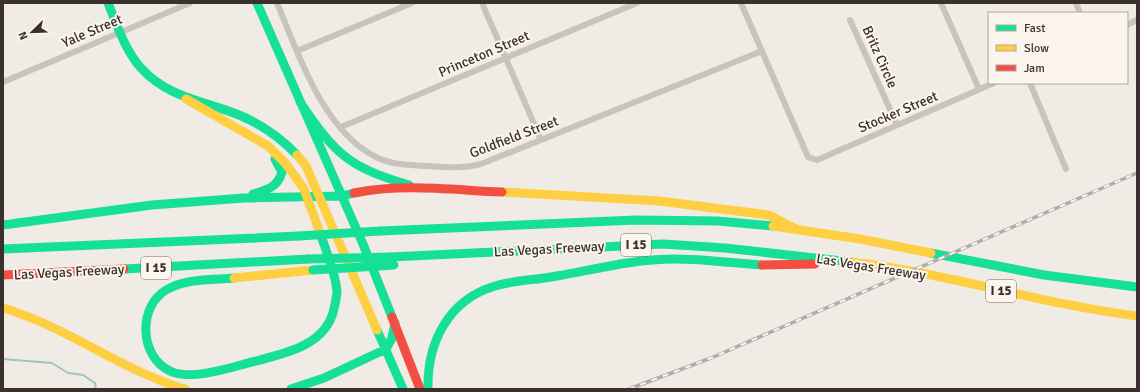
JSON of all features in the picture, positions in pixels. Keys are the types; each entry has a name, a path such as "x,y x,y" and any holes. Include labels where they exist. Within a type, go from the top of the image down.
{"main road":[{"path":"108,3 129,52 142,68 166,90 186,99 254,137 268,146 286,164 301,183 308,197 317,219 335,279 337,293 333,312 325,330 315,339 300,348 195,374 174,373 162,367 150,352 146,339 145,321 149,308 156,298 177,285 313,270 392,261"},
{"path":"257,3 363,244 420,389"},
{"path":"186,99 238,115 271,132 282,140 306,166 321,197 403,389"},
{"path":"300,102 326,140 347,160 378,177 419,188"},
{"path":"244,198 274,188 282,176 281,167 277,161 266,147 254,137"},
{"path":"3,225 152,205 244,198 342,196 370,190 419,188 659,201 769,215 796,229"},
{"name":"Las Vegas Freeway","path":"3,249 591,221 652,220 747,223 796,229 1066,278 1137,287"},
{"name":"Las Vegas Freeway","path":"3,275 308,259 392,261 405,257 663,244 725,248 866,264 1098,311 1137,316"},
{"path":"428,389 426,371 431,348 441,325 460,305 480,291 568,274 672,259 769,265 866,264"},
{"path":"3,308 31,316 138,374 171,386 185,389"},
{"path":"291,389 324,378 386,349 392,338 395,323"}],"street":[{"name":"Yale Street","path":"3,82 190,3"},
{"name":"Goldfield Street","path":"276,3 310,79 341,127 353,141 376,157 398,164 448,167 470,167 481,164 762,51"},
{"path":"298,51 412,3"},
{"path":"482,3 541,140"},
{"name":"Princeton Street","path":"341,127 637,3"},
{"path":"741,3 762,51"},
{"path":"942,3 979,89"},
{"name":"Britz Circle","path":"850,20 897,126"},
{"path":"1128,24 1137,20"},
{"name":"Stocker Street","path":"762,51 808,156 817,160 992,84"},
{"path":"1030,84 1066,169"}],"waterway":[{"path":"3,359 52,363 68,373 83,375 95,383 96,389"}],"railway":[{"path":"629,389 711,358 1137,173"}],"traffic: fast":[{"path":"108,3 130,53 141,68 152,78 163,86 187,98 226,110 263,127 297,155"},
{"path":"257,3 363,244 392,317"},
{"path":"300,102 323,134 345,156 357,165 371,172 409,185"},
{"path":"253,194 271,187 278,181 282,172 275,159"},
{"path":"3,225 152,205 244,198 342,196 354,193"},
{"path":"380,231 636,220 718,221 773,226"},
{"path":"299,236 380,231"},
{"path":"234,278 200,280 182,283 166,290 157,298 150,308 146,331 152,354 160,364 177,374 186,375 206,373 283,354 310,342 320,334 329,323 334,309 337,291 332,269 320,233"},
{"path":"3,249 299,236"},
{"path":"391,257 663,244 725,248 851,262"},
{"path":"931,253 1044,275 1137,287"},
{"path":"308,259 391,257"},
{"path":"124,269 308,259"},
{"path":"428,389 431,355 436,340 444,326 453,313 465,302 479,293 495,286 510,282 659,259 762,265"},
{"path":"313,270 394,265"},
{"path":"291,389 324,378 386,349 392,338 395,323"},
{"path":"377,330 403,389"}],"traffic: slow":[{"path":"186,99 268,146 286,164 304,189 320,233"},
{"path":"297,155 306,166 377,330"},
{"path":"502,192 659,201 769,215 796,229"},
{"path":"773,226 860,239 931,253"},
{"path":"851,262 923,273 1065,304 1137,316"},
{"path":"234,278 313,270"},
{"path":"3,308 50,326 138,371 185,389"}],"traffic: jam":[{"path":"354,193 390,188 502,192"},
{"path":"762,265 815,264"},
{"path":"3,275 124,269"},
{"path":"392,317 420,389"}]}
